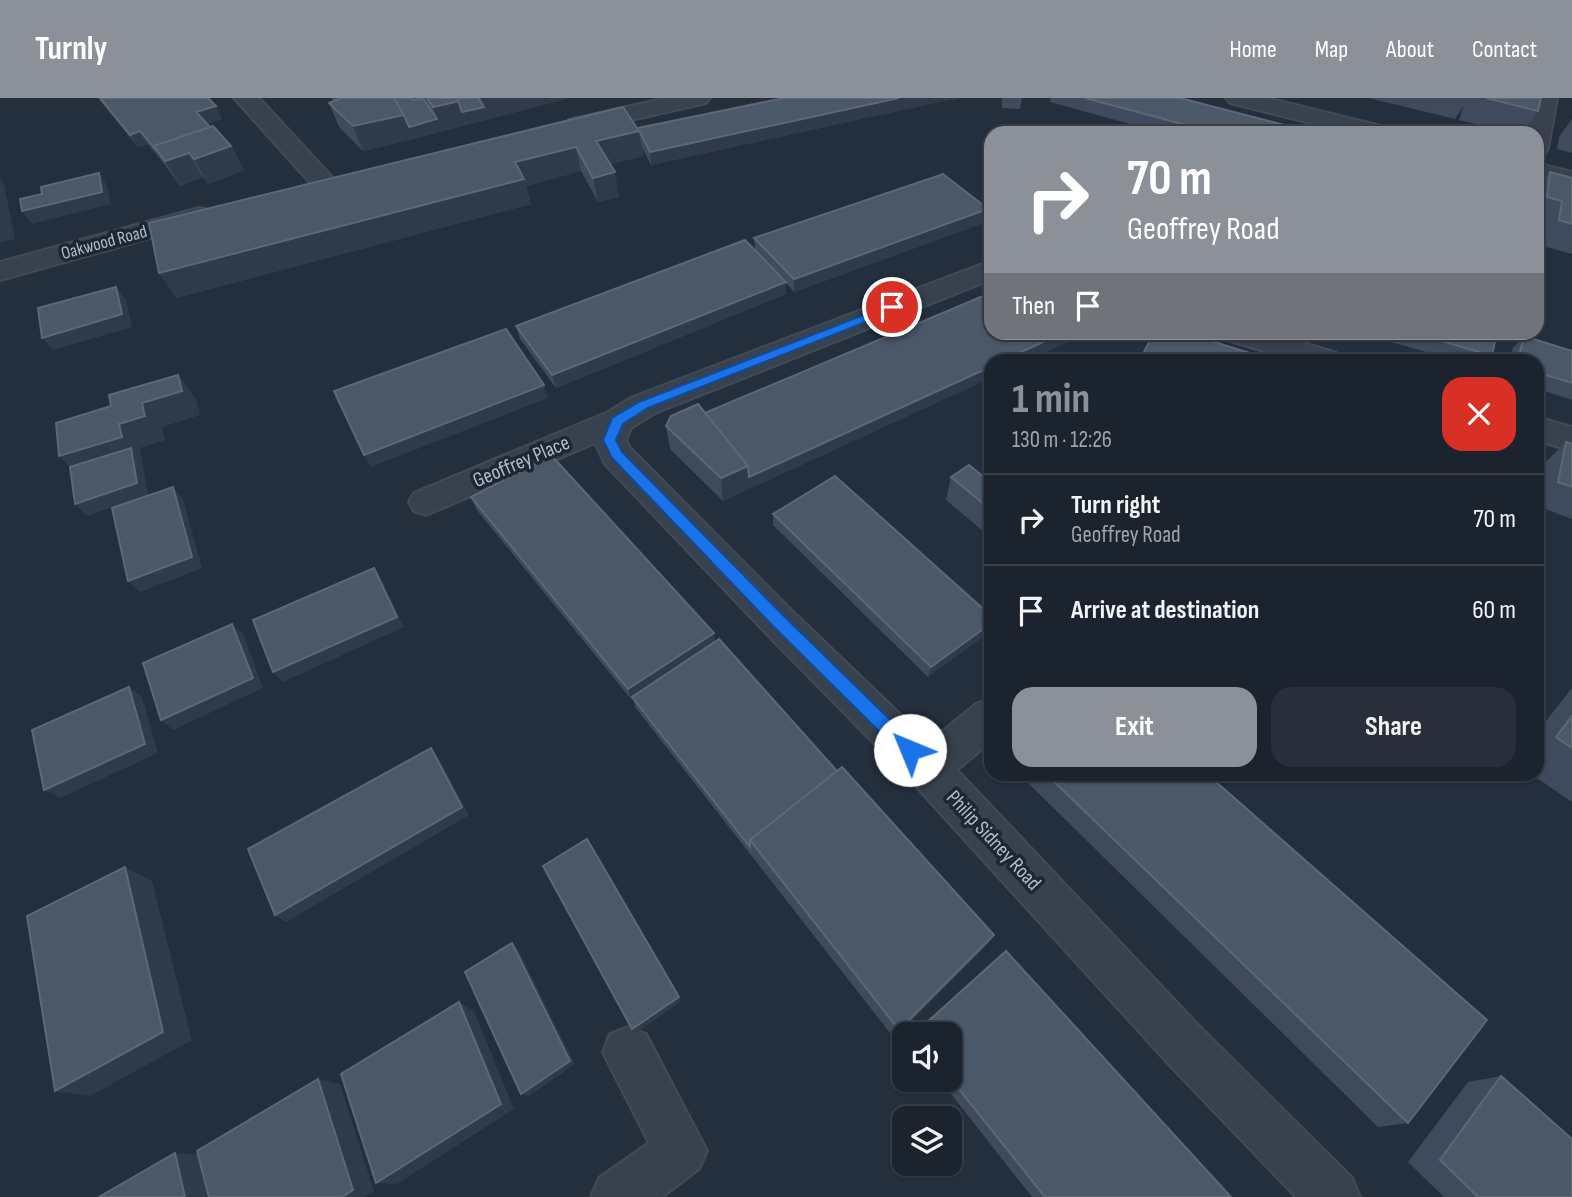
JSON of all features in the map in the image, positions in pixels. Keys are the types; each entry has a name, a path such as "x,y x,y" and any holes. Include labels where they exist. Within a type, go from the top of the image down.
{"street":[{"path":"246,98 323,182"},
{"path":"548,132 698,98"},
{"path":"1238,98 1352,126"},
{"path":"1540,126 1545,98"},
{"path":"1544,173 1572,180"},
{"path":"296,189 350,176"},
{"name":"Oakwood Road","path":"0,271 229,208"},
{"name":"Geoffrey Place","path":"425,502 617,421 644,405 984,272"},
{"path":"1261,340 1306,354"},
{"name":"Philip Sidney Road","path":"617,421 610,440 617,455 778,621 928,769 1182,1043 1333,1197"},
{"path":"1544,430 1572,439"},
{"path":"928,769 984,722"},
{"path":"618,1197 681,1151 628,1052"}],"building":[{"path":"100,98 208,98 216,106 196,112 210,127 154,146 158,152 140,131 130,135"},
{"path":"339,98 394,98 404,115 353,126 329,103"},
{"path":"394,98 423,98 437,119 409,127"},
{"path":"427,98 457,98 459,101 433,107"},
{"path":"457,98 478,98 484,107 462,112"},
{"path":"784,98 899,98 650,152 638,128"},
{"path":"1085,98 1180,98 1288,126 1190,126"},
{"path":"1486,98 1541,98 1538,111"},
{"path":"623,107 639,131 596,141 615,172 593,178 576,147 515,162 524,179 159,273 149,223"},
{"path":"213,126 231,146 194,159 189,153 165,161 154,146"},
{"path":"1550,172 1572,178 1572,224 1559,220 1562,201 1547,197"},
{"path":"99,173 102,192 22,211 20,199 42,194 41,187"},
{"path":"943,174 984,206 984,210 794,279 754,238"},
{"path":"745,240 786,282 552,375 516,326"},
{"path":"116,287 122,314 42,338 38,308"},
{"path":"984,296 984,340 1048,340 1017,354 984,354 984,370 749,477 748,466 705,413"},
{"path":"506,329 544,385 364,455 334,391"},
{"path":"1150,340 1208,340 1253,354 1143,354"},
{"path":"1439,340 1495,340 1492,354"},
{"path":"1523,340 1537,340 1572,351 1572,383 1544,374 1544,354 1520,354"},
{"path":"178,375 182,391 142,403 145,416 119,424 122,437 59,456 56,423 111,406 109,395"},
{"path":"698,404 748,466 721,478 666,426 671,416"},
{"path":"1566,442 1572,444 1572,487 1558,482"},
{"path":"131,448 137,483 75,504 70,467"},
{"path":"551,455 714,633 628,689 471,497"},
{"path":"969,465 984,477 984,504 951,477"},
{"path":"835,476 984,610 984,628 931,667 773,514"},
{"path":"173,487 192,557 128,581 112,508"},
{"path":"374,568 397,617 273,672 253,620"},
{"path":"232,624 253,678 161,720 143,663"},
{"path":"719,639 837,771 750,840 750,847 632,697"},
{"path":"129,687 145,744 44,790 32,730"},
{"path":"1572,716 1572,748 1556,737"},
{"path":"431,748 462,807 275,915 248,849"},
{"path":"842,767 994,935 907,1022 893,1022 750,840"},
{"path":"1053,781 1215,781 1487,1020 1408,1123"},
{"path":"587,839 679,997 632,1029 543,866"},
{"path":"125,867 163,1032 55,1091 27,916"},
{"path":"512,943 570,1061 521,1094 465,972"},
{"path":"1006,951 1231,1197 1045,1197 961,1092 962,1022 927,1022"},
{"path":"459,1002 501,1104 376,1183 341,1074"},
{"path":"1501,1076 1572,1139 1572,1197 1478,1197 1440,1160"},
{"path":"318,1079 353,1190 342,1197 209,1197 197,1151"},
{"path":"175,1153 185,1197 99,1197"}],"route":[{"path":"892,307 644,405 617,421 610,440 617,455 778,621 910,750"}]}
